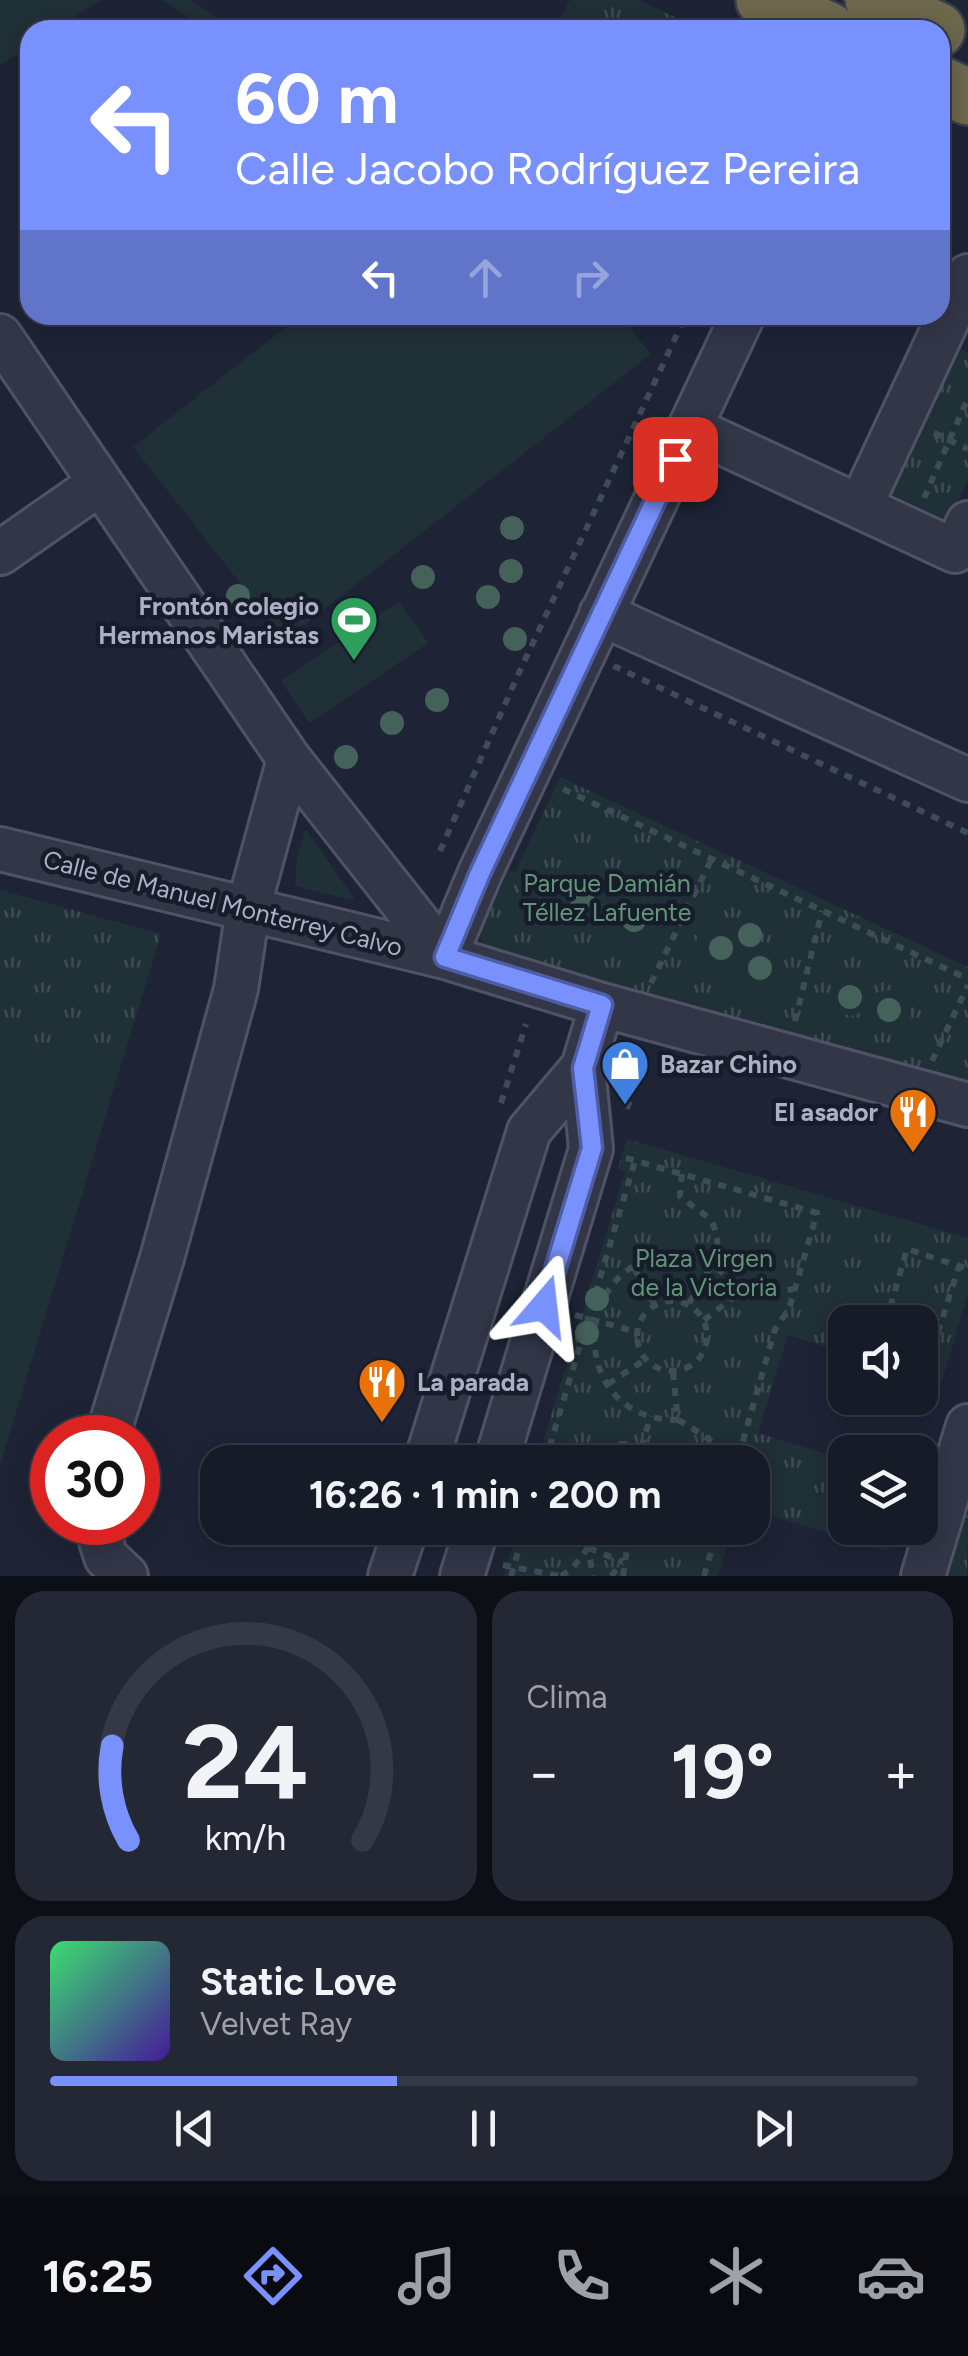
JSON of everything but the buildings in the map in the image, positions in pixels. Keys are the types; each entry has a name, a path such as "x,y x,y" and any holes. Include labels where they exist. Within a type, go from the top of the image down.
{"highway":[{"path":"764,0 807,20"},
{"path":"874,0 916,20"}],"street":[{"path":"860,507 952,349 968,276"},
{"path":"0,336 289,760 445,957 480,873 738,325"},
{"path":"690,428 955,551 968,523"},
{"path":"0,553 99,484"},
{"path":"601,614 968,780"},
{"path":"114,1415 162,1258 236,988 248,909 289,760"},
{"name":"Calle de Manuel Monterrey Calvo","path":"0,849 445,957 602,1005 968,1105"},
{"path":"501,1445 591,1139 583,1068 602,1005"},
{"path":"431,1445 529,1131 583,1068"},
{"path":"544,1113 591,1139"},
{"path":"923,1576 957,1496 968,1426"},
{"path":"102,1545 106,1557 126,1576"},
{"path":"390,1576 400,1545"}],"path":[{"path":"440,851 681,325"},
{"path":"910,531 968,398"},
{"path":"609,685 616,667 968,833"},
{"path":"571,772 563,789 822,910 968,984 931,1064"},
{"path":"649,988 712,858"},
{"path":"794,1027 822,910"},
{"path":"591,1139 634,1161 817,1213 788,1309 775,1328 742,1445"},
{"path":"550,1445 634,1161"},
{"path":"682,1174 680,1196 706,1217 718,1233 711,1265 688,1305"},
{"path":"891,1305 907,1249 968,1269"},
{"path":"716,1445 678,1420 638,1412 616,1396 600,1374 593,1348 594,1320 604,1295 622,1274 645,1260 672,1256 699,1259 723,1271 753,1295 794,1289"},
{"path":"938,1332 959,1266"},
{"path":"634,1268 655,1305"},
{"path":"704,1320 743,1290"},
{"path":"655,1305 688,1305 704,1320 707,1332 703,1354 684,1370 661,1370 646,1359 638,1344 640,1321 655,1305"},
{"path":"608,1384 646,1359"},
{"path":"672,1372 678,1420"},
{"path":"642,1445 652,1416"},
{"path":"511,1576 520,1545"},
{"path":"588,1545 593,1576"},
{"path":"623,1576 623,1562 631,1545"},
{"path":"704,1576 713,1545"},
{"path":"469,1554 560,1576 588,1548"},
{"path":"588,1548 623,1562"},
{"path":"611,1576 623,1562"}],"green space":[{"path":"0,0 101,0 70,20 20,20 20,52 0,65"},
{"path":"163,0 191,0 220,20 192,20"},
{"path":"570,0 639,0 681,20 559,20"},
{"path":"288,325 628,325 651,354 285,640 133,447"},
{"path":"951,342 968,353 968,479 949,521 883,490"},
{"name":"Frontón colegio Hermanos Maristas","path":"399,601 428,643 309,723 281,681"},
{"name":"Parque Damián Téllez Lafuente","path":"560,777 968,967 968,1084 483,949 481,929 491,898 504,869 515,873"},
{"path":"305,830 356,901 295,886 297,857"},
{"path":"579,870 601,878 612,899 631,892 645,894 655,903 660,930 654,942 643,950 626,950 609,940 602,922 580,929 561,917 554,900 555,890 568,875"},
{"path":"0,890 161,934 121,1065 0,1033"},
{"path":"724,924 739,932 746,947 762,944 781,955 784,976 770,993 748,991 734,972 713,975 699,963 695,946 699,934"},
{"path":"848,974 863,977 874,995 886,990 900,992 911,1010 906,1024 894,1031 882,1030 873,1023 868,1010 851,1016 837,1008 832,991"},
{"path":"0,1033 121,1065 0,1466"},
{"name":"Plaza Virgen de la Victoria","path":"627,1139 968,1238 968,1293 942,1381 938,1380 938,1305 828,1305 828,1347 788,1335 758,1433 828,1455 828,1533 770,1515 770,1445 542,1445 625,1172 618,1169"},
{"path":"968,1514 967,1576 944,1576 959,1525"},
{"path":"513,1545 727,1545 718,1576 503,1576"},
{"name":"Plaza Virgen de la Victoria","path":"867,1545 889,1545 887,1551"}],"place":[{"name":"Frontón colegio Hermanos Maristas","path":"354,662"},
{"name":"Bazar Chino","path":"625,1106"},
{"name":"El asador","path":"913,1154"},
{"name":"La parada","path":"382,1424"}],"route":[{"path":"544,1306 592,1148 583,1068 602,1005 445,957 480,873 675,459"}]}
